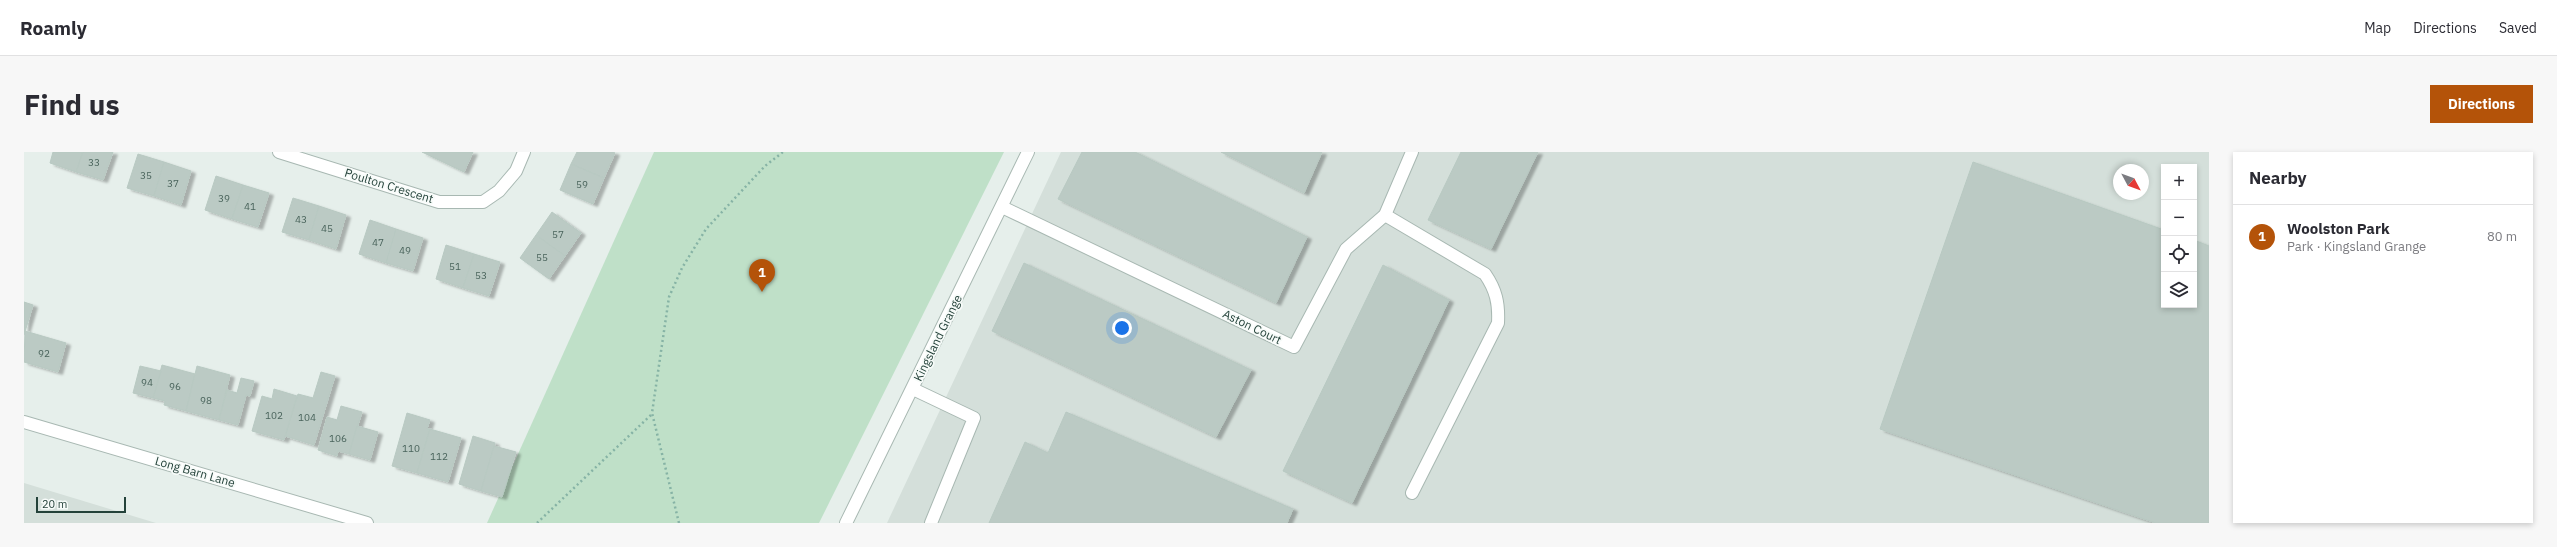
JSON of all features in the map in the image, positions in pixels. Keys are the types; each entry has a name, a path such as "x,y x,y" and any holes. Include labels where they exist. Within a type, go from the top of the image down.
{"street":[{"name":"Poulton Crescent","path":"279,152 439,202 483,202 499,191 516,171 524,152"},
{"name":"Kingsland Grange","path":"846,523 1028,152"},
{"name":"Aston Court","path":"1002,207 1294,347 1346,249 1385,215 1412,152"},
{"path":"1385,215 1485,274 1495,289 1499,308 1498,323 1412,493"},
{"path":"912,389 974,418 931,523"},
{"name":"Long Barn Lane","path":"24,422 367,523"}],"path":[{"path":"679,523 652,413 669,297 682,268 706,230 765,166 783,152"},
{"path":"537,523 652,413"}],"shaded area":[{"path":"1061,152 2209,152 2209,523 887,523"},
{"path":"24,483 156,523 24,523"}],"green space":[{"path":"654,152 1004,152 819,523 487,523"}],"building":[{"path":"53,152 83,152 76,172 50,163"},
{"path":"83,152 113,152 103,180 76,172"},
{"path":"422,152 473,152 464,172"},
{"path":"577,152 615,153 604,178 571,164"},
{"path":"1082,152 1135,152 1307,237 1276,303 1058,199"},
{"path":"1221,152 1322,152 1304,193"},
{"path":"1461,152 1538,152 1491,249 1428,220"},
{"path":"138,154 164,162 154,196 127,188"},
{"path":"164,162 191,171 181,205 154,196"},
{"path":"1973,162 2161,229 2161,308 2197,308 2197,241 2209,246 2209,523 2156,523 1880,429"},
{"path":"571,164 604,178 593,204 560,190"},
{"path":"216,176 243,185 232,219 205,210"},
{"path":"243,185 269,193 258,227 232,219"},
{"path":"293,198 319,206 309,240 282,232"},
{"path":"319,206 346,215 336,249 309,240"},
{"path":"552,212 581,233 565,256 536,235"},
{"path":"370,220 396,229 386,263 359,254"},
{"path":"396,229 423,238 413,271 386,263"},
{"path":"536,235 565,256 549,279 520,258"},
{"path":"446,245 474,254 463,288 436,279"},
{"path":"474,254 500,262 489,296 463,288"},
{"path":"1024,263 1251,370 1216,437 992,331"},
{"path":"1383,265 1449,300 1352,503 1283,471"},
{"path":"24,302 33,305 24,335"},
{"path":"25,331 66,343 58,372 24,362"},
{"path":"162,365 195,374 186,411 164,405 165,401 153,398"},
{"path":"140,366 161,371 153,398 133,393"},
{"path":"197,366 230,375 219,420 186,411"},
{"path":"321,372 335,376 314,445 285,436 298,394 313,398"},
{"path":"241,378 254,381 250,396 246,395 238,425 219,420 227,390 237,393"},
{"path":"274,389 297,396 284,440 252,431 262,396 272,399"},
{"path":"341,406 362,412 349,454 338,451 337,456 318,450 327,417 337,420"},
{"path":"1066,412 1293,509 1287,523 989,523 1025,442 1048,453"},
{"path":"407,413 430,420 427,429 430,429 417,473 392,466"},
{"path":"357,426 378,432 370,460 349,454"},
{"path":"430,429 461,438 448,482 417,473"},
{"path":"473,436 495,443 481,491 459,484"},
{"path":"494,446 516,452 502,497 481,491"}],"place":[{"name":"Woolston Park","path":"762,292"}]}
